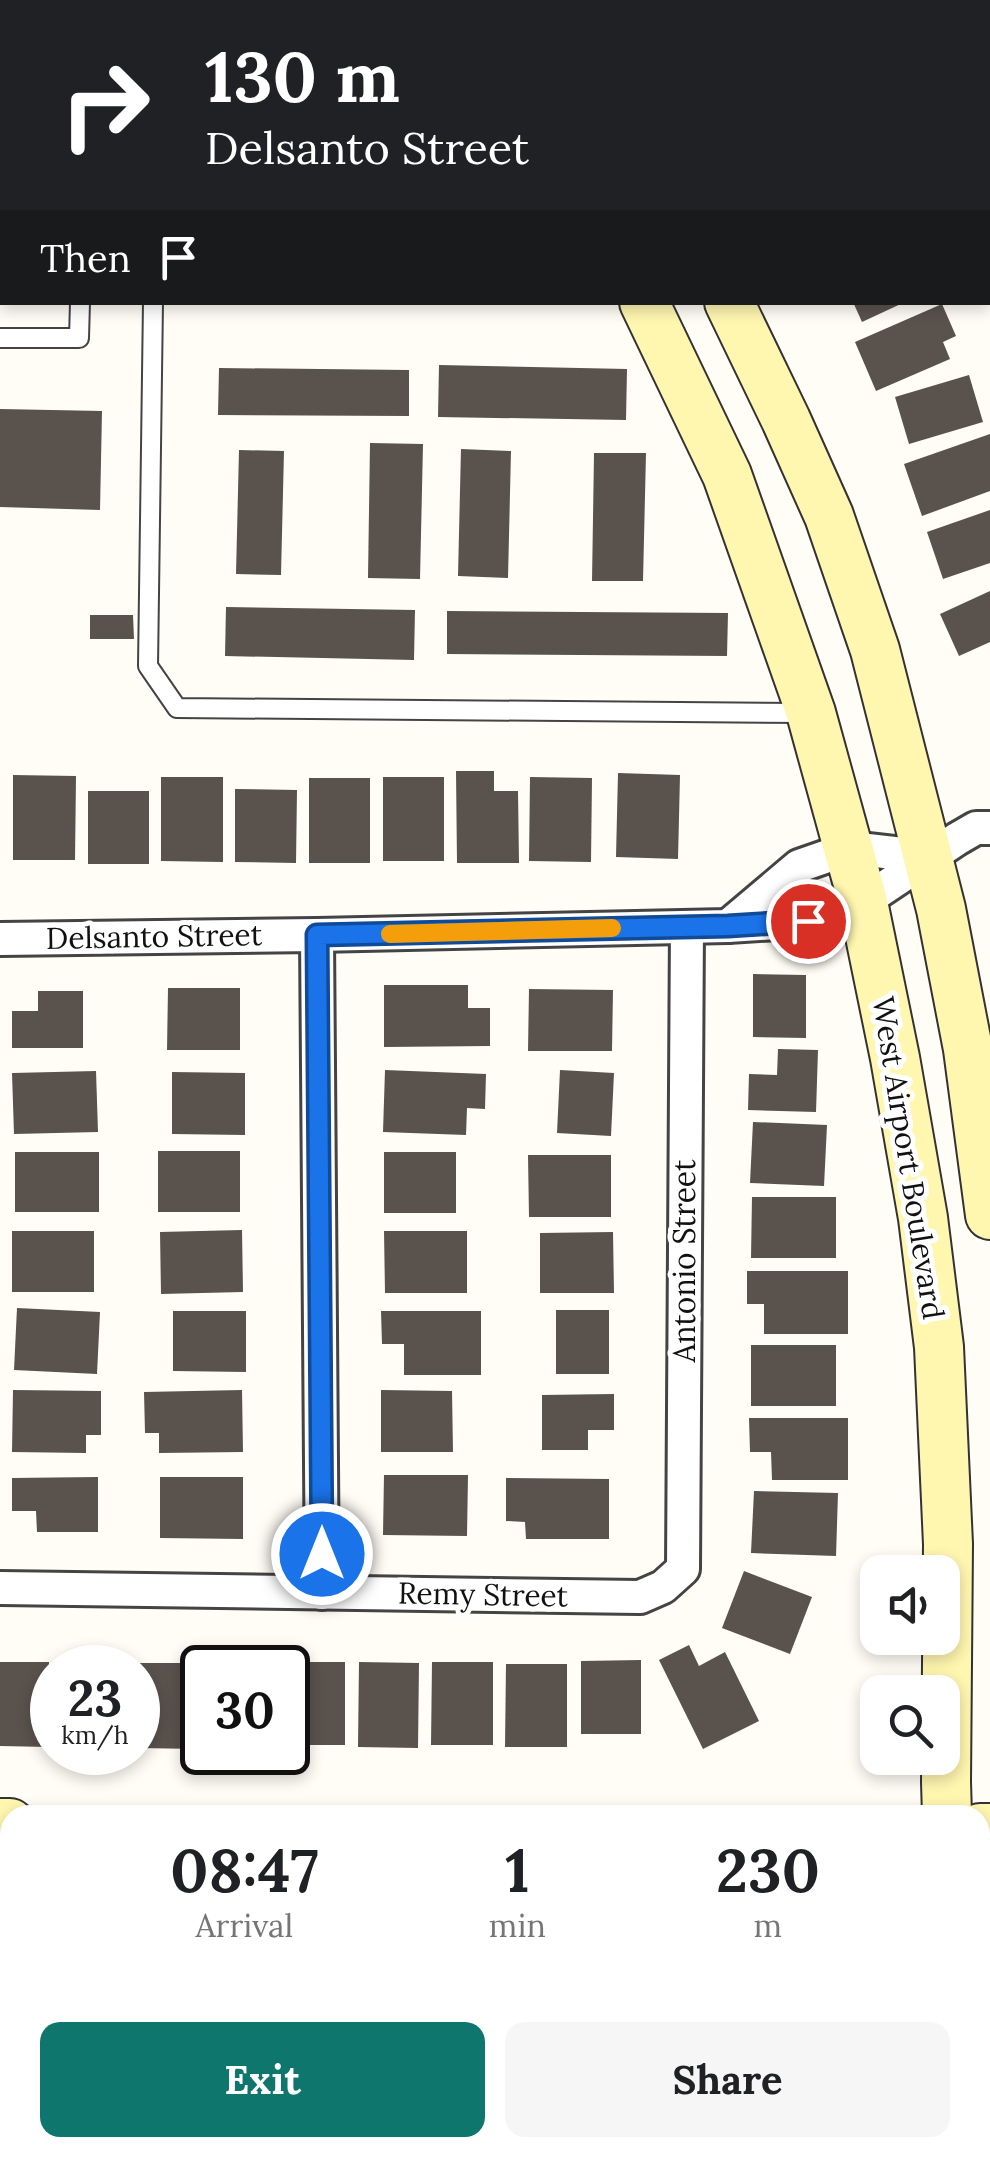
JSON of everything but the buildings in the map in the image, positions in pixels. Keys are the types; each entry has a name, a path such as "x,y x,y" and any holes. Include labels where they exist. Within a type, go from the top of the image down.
{"main road":[{"name":"West Airport Boulevard","path":"645,305 727,474 811,713 850,848 896,1058 939,1346 948,1544 947,1805"},
{"path":"730,305 828,516 874,650 979,1051 990,1215"}],"street":[{"name":"Delsanto Street","path":"0,939 728,926 808,921 863,902 976,828 990,828"},
{"path":"728,926 799,866 850,848 929,857"},
{"name":"Antonio Street","path":"663,1586 683,1569 687,926"},
{"path":"317,935 322,1593"},
{"name":"Remy Street","path":"0,1588 640,1598 663,1586"}],"lane":[{"path":"0,338 80,338 80,305"},
{"path":"153,305 148,666 177,708 811,713"}],"slow traffic":[{"path":"390,934 612,928"}],"route":[{"path":"322,1554 317,935 808,921"}]}
